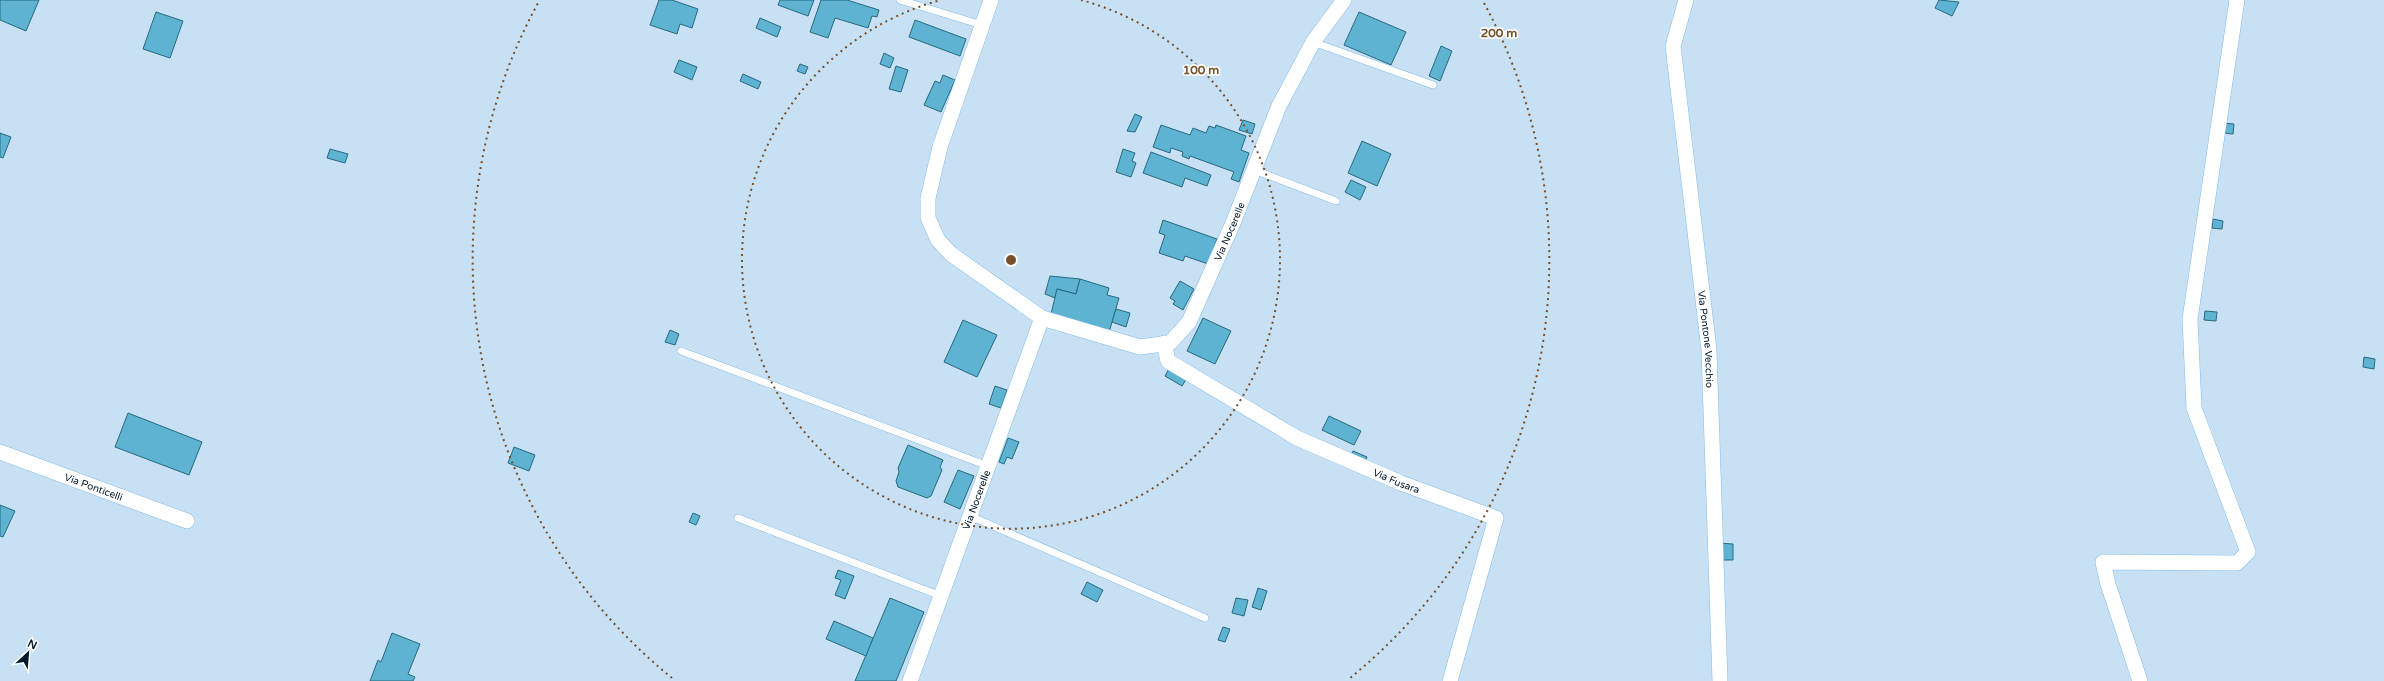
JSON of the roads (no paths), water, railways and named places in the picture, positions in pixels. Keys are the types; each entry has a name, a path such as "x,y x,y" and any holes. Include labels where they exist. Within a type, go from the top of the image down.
{"street":[{"name":"Via Nocerelle","path":"991,0 940,147 928,198 928,218 938,240 951,254 1042,318 1140,347 1170,343 1189,322 1233,223 1279,106 1313,42 1344,0"},
{"name":"Via Pontone Vecchio","path":"1686,0 1673,46 1709,350 1720,681"},
{"path":"2140,681 2108,584 2103,562 2237,562 2248,552 2194,408 2190,319 2237,0"},
{"name":"Via Nocerelle","path":"910,681 1042,318"},
{"name":"Via Fusara","path":"1164,343 1168,361 1297,438 1401,483 1496,518 1450,681"},
{"name":"Via Ponticelli","path":"0,452 187,522"}],"lane":[{"path":"900,0 982,25"},
{"path":"1313,42 1433,85"},
{"path":"1254,170 1336,201"},
{"path":"681,351 988,466"},
{"path":"970,516 1205,618"},
{"path":"738,518 941,596"}]}
